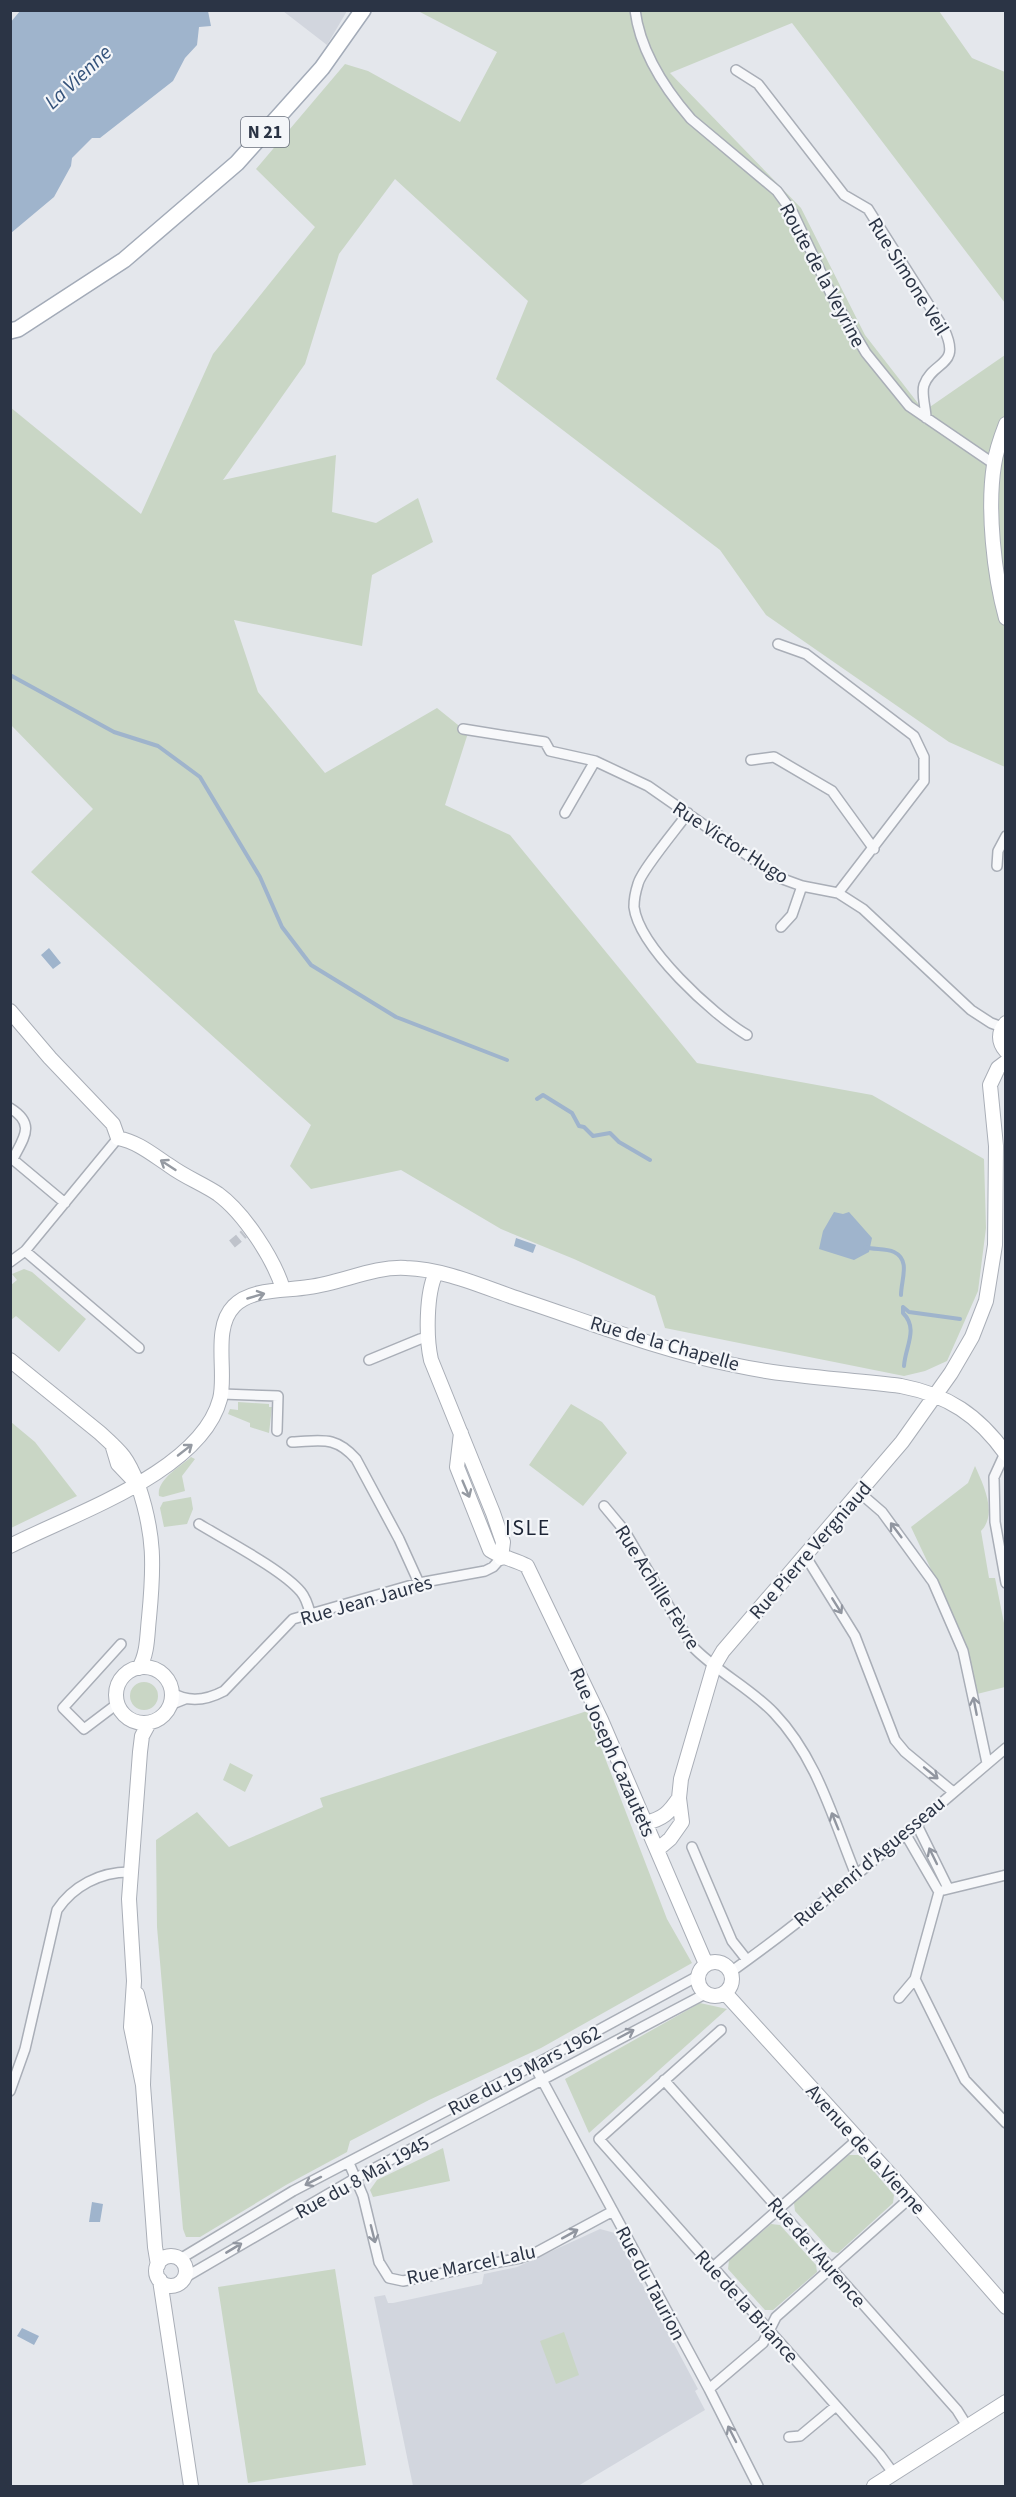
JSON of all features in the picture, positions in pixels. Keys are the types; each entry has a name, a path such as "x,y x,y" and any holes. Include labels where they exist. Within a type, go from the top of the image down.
{"main road":[{"name":"N 21","path":"10,332 124,260 237,163 322,68 363,10"},
{"name":"N 21","path":"10,322 149,238"}],"street":[{"name":"Route de la Veyrine","path":"635,10 643,46 680,106 691,119 777,191 793,213 832,296 866,353 909,406 994,464"},
{"name":"Rue Simone Veil","path":"736,70 758,84 844,195 868,209 944,329 951,343 947,361 928,378 923,386 926,418"},
{"path":"1005,424 994,464 993,542 998,583 1005,613"},
{"path":"778,644 806,654 914,736 924,757 924,781 838,893"},
{"name":"Rue Victor Hugo","path":"463,729 544,742 550,751 595,761 648,786 780,878 802,886 838,893 862,909 971,1010 991,1023 1004,1025"},
{"path":"751,760 774,757 832,791 874,849"},
{"path":"565,813 595,761"},
{"path":"688,813 638,881 634,906 641,929 679,979 725,1022 747,1035"},
{"path":"997,866 998,851 1005,836"},
{"path":"781,927 792,915 802,886"},
{"path":"10,1011 50,1058 113,1124 118,1138"},
{"name":"Rue Pierre Vergniaud","path":"679,1798 681,1779 693,1734 714,1666 723,1651 806,1557 902,1442 951,1374 972,1336 986,1301 995,1245 996,1146 990,1085 1002,1065 1003,1048 999,1035 1004,1025"},
{"path":"10,1108 24,1118 27,1131 12,1158 65,1203"},
{"path":"118,1138 131,1141 192,1181 219,1195 275,1268 283,1289"},
{"path":"10,1262 25,1251 118,1138"},
{"path":"25,1251 139,1348"},
{"name":"Rue de la Chapelle","path":"222,1394 221,1350 225,1323 231,1309 247,1298 283,1289 326,1285 382,1268 409,1268 436,1273 683,1353 735,1366 901,1386 935,1394 978,1421 1005,1454"},
{"path":"436,1273 430,1288 431,1360 461,1433 457,1467 490,1550 501,1558"},
{"path":"369,1360 429,1337"},
{"path":"11,1360 112,1444 118,1464 138,1485 149,1524 154,1560 146,1650 139,1668"},
{"path":"10,1546 138,1485 194,1443 216,1413 222,1394 278,1396 277,1431"},
{"path":"292,1442 338,1442 356,1459 399,1539 419,1582"},
{"path":"1005,1454 994,1477 995,1522 1005,1583"},
{"path":"860,1493 882,1512 933,1582 963,1651 987,1763"},
{"name":"Rue Achille Fèvre","path":"604,1506 624,1530 693,1647 774,1713 796,1739 816,1773 856,1875"},
{"path":"199,1524 283,1576 300,1591 307,1602 310,1613"},
{"path":"806,1557 855,1636 895,1740 905,1752 952,1791"},
{"name":"Rue Jean Jaurès","path":"171,1698 212,1698 224,1691 293,1619 419,1582 485,1571 493,1567 501,1558"},
{"name":"Rue Joseph Cazautets","path":"501,1558 515,1559 527,1566 601,1720 706,1964"},
{"path":"117,1704 84,1729 63,1707 121,1644"},
{"path":"134,1721 149,1723 161,1717 171,1698 168,1683 155,1670 146,1650"},
{"path":"142,1736 134,1721 121,1711 116,1695 122,1678 139,1668 155,1670"},
{"path":"149,1723 142,1736 129,1872 134,1981 131,2027 143,2085 157,2271 191,2487"},
{"name":"Rue Henri d'Aguesseau","path":"732,1971 906,1835 952,1791 1005,1748"},
{"path":"645,1822 660,1819 668,1814 679,1798"},
{"path":"657,1850 670,1839 682,1822 679,1798"},
{"path":"899,1998 915,1979 943,1890 917,1825"},
{"path":"906,1835 943,1890"},
{"path":"692,1847 732,1941 747,1960"},
{"path":"10,2091 25,2049 57,1910 64,1900 86,1882 112,1873 129,1872"},
{"path":"943,1890 1005,1875"},
{"path":"721,1963 732,1971 733,1978 726,1994 711,1997 699,1987 698,1976 706,1964 721,1963"},
{"name":"Rue du 19 Mars 1962","path":"175,2257 293,2191 534,2066 698,1976"},
{"path":"915,1979 965,2080 1005,2123"},
{"name":"Rue du 8 Mai 1945","path":"179,2282 356,2178 705,1994"},
{"name":"Avenue de la Vienne","path":"726,1994 858,2139 1005,2307"},
{"path":"664,2080 721,2030"},
{"path":"534,2066 542,2080"},
{"name":"Rue du Taurion","path":"542,2080 709,2389 758,2487"},
{"name":"Rue de la Briance","path":"664,2080 599,2139 894,2474"},
{"name":"Rue de l'Aurence","path":"664,2080 957,2410 968,2426"},
{"path":"713,2267 858,2139"},
{"path":"349,2163 356,2178"},
{"name":"Rue Marcel Lalu","path":"356,2178 363,2196 379,2262 389,2278 403,2281 520,2258 537,2252 613,2211"},
{"path":"709,2389 763,2343 776,2317 910,2198"},
{"path":"153,2229 186,2267 164,2313"},
{"path":"158,2265 163,2259 175,2257"},
{"path":"160,2280 166,2284 179,2282"},
{"path":"874,2487 1005,2402"},
{"path":"789,2437 800,2436 836,2406"}],"shaded area":[{"path":"283,11 347,11 327,45"},
{"path":"600,2229 615,2233 698,2389 695,2391 705,2410 578,2486 413,2486 374,2297 385,2295 388,2303 393,2303 482,2284 484,2274 517,2267"}],"green space":[{"path":"418,11 939,11 972,58 1005,72 1005,303 792,23 670,73 801,208 865,335 924,411 1005,355 1005,767 949,742 766,615 720,550 496,379 528,301 395,179 339,254 305,364 223,480 336,455 332,512 376,523 418,498 433,542 372,575 362,646 234,620 258,692 325,773 437,708 468,733 445,805 510,835 697,1063 872,1095 984,1159 986,1228 978,1291 947,1361 925,1371 904,1376 665,1328 655,1296 501,1229 401,1170 311,1189 290,1166 311,1125 31,872 93,809 11,725 10,407 141,514 213,354 315,227 256,169 345,64 368,71 460,122 497,52"},
{"path":"24,1269 32,1272 86,1319 59,1352 16,1316 11,1320 11,1285 17,1280 12,1274"},
{"path":"238,1402 269,1404 269,1407 272,1407 269,1433 250,1427 250,1423 228,1414 230,1409 238,1410"},
{"path":"571,1404 602,1422 627,1453 583,1506 529,1465"},
{"path":"11,1422 35,1442 77,1496 11,1528"},
{"path":"191,1457 195,1459 182,1476 185,1491 159,1496 161,1484 165,1479"},
{"path":"975,1466 985,1490 989,1508 986,1524 981,1531 989,1578 995,1578 1005,1628 1005,1687 977,1694 962,1635 911,1527 968,1483"},
{"path":"191,1497 193,1509 187,1524 164,1527 160,1508 163,1502"},
{"path":"144,1682 154,1686 158,1696 154,1706 144,1710 134,1706 130,1696 134,1686"},
{"path":"587,1711 667,1919 692,1963 541,2048 429,2100 350,2141 347,2152 286,2185 200,2237 186,2237 183,2229 157,1927 156,1840 197,1812 229,1847 323,1807 320,1798"},
{"path":"230,1763 253,1775 245,1792 223,1780"},
{"path":"700,2003 727,2009 589,2133 565,2079"},
{"path":"443,2148 450,2181 373,2197 370,2190 377,2180"},
{"path":"849,2155 860,2155 894,2195 893,2203 838,2253 832,2252 795,2211 794,2203"},
{"path":"771,2224 780,2225 816,2265 817,2272 773,2310 765,2310 728,2269 729,2260"},
{"path":"335,2269 366,2465 248,2483 218,2287"},
{"path":"564,2332 579,2375 556,2384 540,2341"}],"water":[{"name":"La Vienne","path":"20,11 208,11 211,26 199,27 197,45 185,58 173,81 100,138 92,138 72,158 71,166 54,197 11,233 10,23"},
{"path":"49,948 61,963 53,969 41,955"},
{"path":"834,1212 843,1214 849,1212 872,1238 869,1252 854,1260 819,1249 823,1231"},
{"path":"516,1238 536,1245 533,1253 514,1246"},
{"path":"92,2202 103,2204 100,2222 89,2222"},
{"path":"22,2328 39,2336 34,2345 17,2336"}],"waterway":[{"path":"10,675 114,732 158,746 200,777 260,877 282,927 311,965 396,1017 507,1060"},
{"path":"537,1099 543,1095 572,1113 579,1126 584,1127 593,1136 610,1133 619,1142 650,1160"},
{"path":"865,1247 891,1251 899,1256 904,1265 901,1295"},
{"path":"903,1307 903,1313 908,1319 911,1332 904,1366"},
{"path":"903,1307 909,1312 960,1319"}],"tunnel":[{"path":"232,1244 244,1234"}],"district":[{"name":"ISLE","path":"528,1527"}]}
